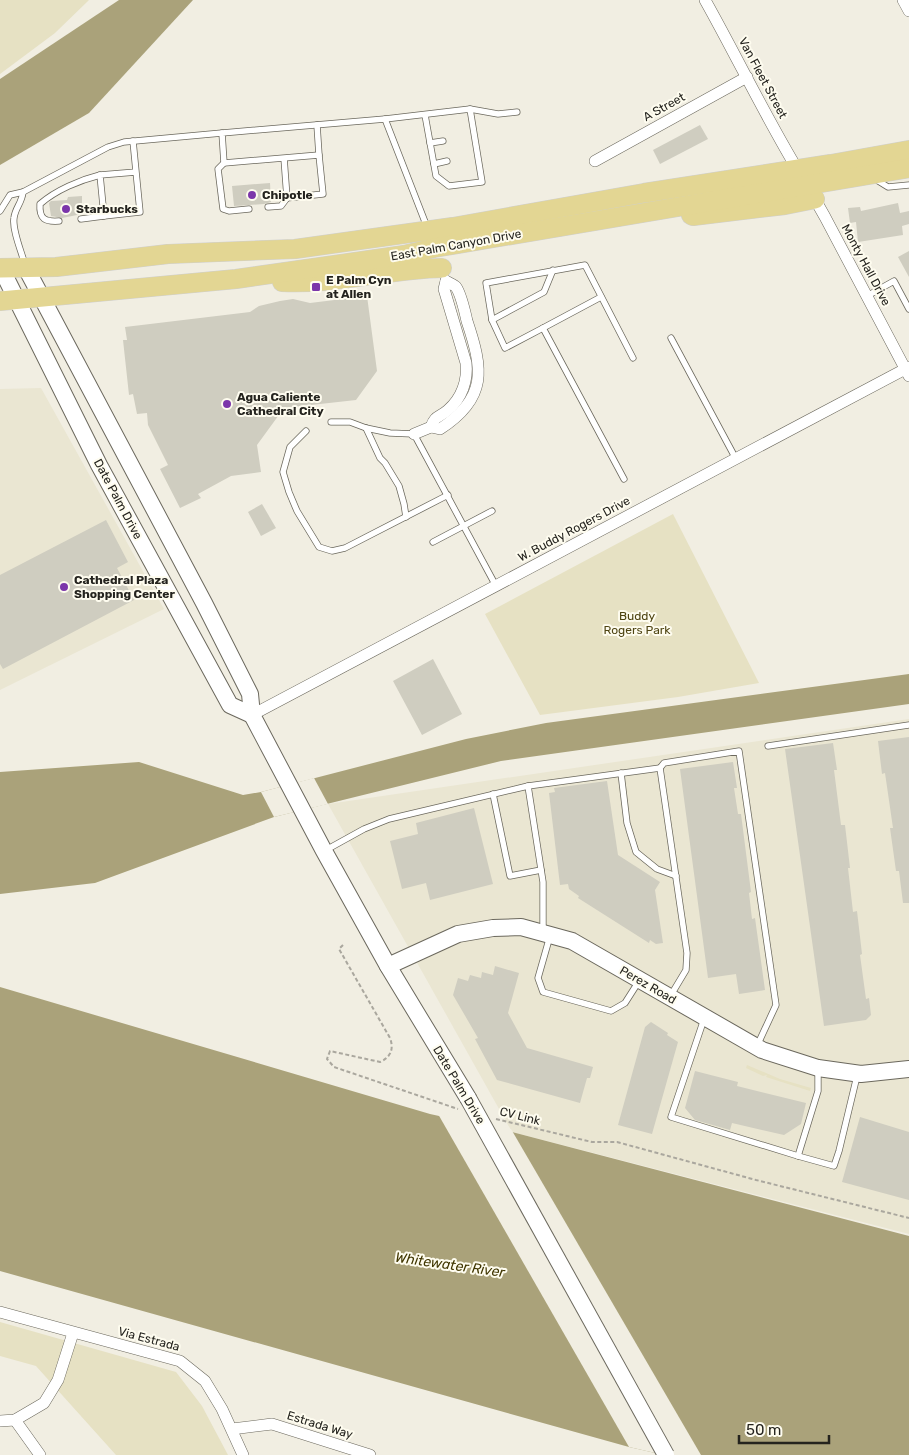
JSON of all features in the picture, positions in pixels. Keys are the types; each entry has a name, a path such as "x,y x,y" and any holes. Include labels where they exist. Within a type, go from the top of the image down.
{"main road":[{"name":"East Palm Canyon Drive","path":"8,300 236,279 404,255 431,240 806,184 831,164 909,150"},
{"name":"East Palm Canyon Drive","path":"0,268 56,267 168,254 295,249 431,240 676,207 909,168"},
{"name":"Date Palm Drive","path":"0,268 8,300 230,705 252,715"},
{"name":"Date Palm Drive","path":"26,268 204,603 250,694 252,715 324,851 666,1455"},
{"path":"236,279 297,283 352,278 413,269 444,274"},
{"name":"Perez Road","path":"388,966 458,934 493,928 521,927 572,941 756,1047 818,1068 857,1074 909,1070"}],"street":[{"name":"Van Fleet Street","path":"705,0 782,144 806,184"},
{"path":"903,0 909,11"},
{"name":"A Street","path":"595,161 747,77"},
{"name":"Monty Hall Drive","path":"806,184 908,371"},
{"path":"414,434 431,427 434,419 448,410 456,401 464,388 467,374 466,363 444,289 444,274 431,240"},
{"name":"W. Buddy Rogers Drive","path":"252,715 736,459 908,371"},
{"name":"Via Estrada","path":"0,1312 180,1360 204,1381 232,1429 243,1455"},
{"path":"0,1421 15,1420 44,1403 58,1380 73,1333"},
{"path":"15,1420 40,1455"},
{"name":"Estrada Way","path":"232,1429 272,1424 370,1455"}],"lane":[{"path":"425,115 436,176 449,186 482,182 471,136 470,109"},
{"path":"0,211 10,195 24,192 108,147 133,141 385,119 470,109 498,114 517,112"},
{"path":"385,119 431,240"},
{"path":"268,207 281,206 288,198 323,194 317,125"},
{"path":"222,133 224,163"},
{"path":"81,219 140,212 133,141"},
{"path":"430,143 443,141"},
{"path":"248,209 229,211 224,209 218,169 224,163 319,154"},
{"path":"284,158 288,198"},
{"path":"434,164 447,161"},
{"path":"59,221 49,222 39,212 40,204 48,196 100,174 136,172"},
{"path":"100,174 104,216"},
{"path":"867,174 888,187 909,185"},
{"path":"24,192 13,220 26,268"},
{"path":"602,297 505,348 492,320 486,283 585,266 602,297 633,358"},
{"path":"492,320 544,292 553,270"},
{"path":"867,296 894,281 909,309"},
{"path":"543,328 624,479"},
{"path":"671,338 736,459"},
{"path":"331,422 350,422 366,428 390,433 414,434 496,586"},
{"path":"366,428 380,458 385,463 399,488 406,517"},
{"path":"306,431 290,447 283,472 297,511 319,546 332,551 345,548 448,494"},
{"path":"434,542 492,511"},
{"path":"768,746 909,725"},
{"path":"324,851 364,829 389,818 528,786 660,768 664,763 739,751 776,1005 756,1047"},
{"path":"660,768 687,953 686,970 670,997"},
{"path":"621,773 627,823 636,852 658,869 676,876"},
{"path":"528,786 543,882 547,934 538,978 543,992 611,1011 625,1003 640,979"},
{"path":"493,794 510,876 541,870"},
{"path":"705,1018 671,1117 834,1166 857,1074"},
{"path":"798,1156 818,1091 818,1068"}],"path":[{"path":"343,945 339,949 390,1038 392,1052 386,1059 380,1062 330,1052 326,1059 334,1067 466,1104"},
{"name":"CV Link","path":"492,1118 592,1142 617,1142 756,1180 909,1218"}],"shaded area":[{"path":"41,388 164,609 0,690 0,389"},
{"path":"909,719 909,1234 512,1132 328,804"}],"green space":[{"path":"0,0 89,0 55,33 0,74"},
{"name":"Buddy Rogers Park","path":"673,514 759,683 678,697 540,715 485,614"},
{"path":"747,1065 780,1079 811,1088 810,1091 766,1077 767,1075 763,1076 746,1068"},
{"path":"0,1322 176,1372 202,1406 228,1455 116,1455 36,1366 0,1356"}],"water":[{"path":"119,0 193,0 89,113 0,165 0,79"},
{"path":"909,674 909,704 501,761 274,817 95,883 0,894 0,772 139,762 243,795 466,739 546,723"},
{"name":"Whitewater River","path":"0,987 430,1114 512,1132 909,1236 909,1455 664,1455 629,1447 0,1271"}],"pier":[{"path":"314,778 328,804 274,817 261,792"},
{"path":"438,1114 511,1129 701,1455 664,1455 629,1447"}],"building":[{"path":"700,125 708,139 660,164 653,150"},
{"name":"Chipotle","path":"270,183 271,202 234,206 232,186"},
{"name":"Starbucks","path":"82,196 82,214 62,218 51,216 49,203 51,201 67,200 68,197"},
{"path":"898,203 900,213 909,211 909,224 902,226 903,235 858,242 856,222 850,223 848,208 860,207 861,211"},
{"path":"909,251 909,277 898,257"},
{"name":"Agua Caliente Cathedral City","path":"367,296 377,371 356,400 284,408 257,445 261,472 231,476 198,494 201,498 180,508 160,469 168,465 148,425 147,413 137,414 133,394 129,395 123,340 127,340 125,327 250,312 259,306 293,299 310,303"},
{"path":"262,504 276,528 261,536 248,512"},
{"name":"Cathedral Plaza Shopping Center","path":"106,520 128,562 117,568 134,600 3,669 0,664 0,575"},
{"path":"433,659 462,714 422,735 393,681"},
{"path":"909,737 909,903 903,903 899,871 896,871 890,828 893,828 885,773 882,774 878,741"},
{"path":"833,743 837,770 834,770 841,825 845,825 853,912 857,911 862,954 860,955 866,999 869,998 871,1015 866,1020 824,1026 785,749"},
{"path":"733,762 737,788 734,788 738,814 741,814 751,892 749,893 752,919 755,918 765,990 739,994 736,974 708,978 680,769"},
{"path":"607,781 618,855 660,882 655,890 663,943 656,944 650,940 649,943 578,898 579,896 569,889 568,884 560,885 549,793 555,792 554,788"},
{"path":"474,808 493,884 430,900 426,883 402,889 390,841 418,834 416,823"},
{"path":"495,966 519,973 508,1013 527,1048 593,1067 590,1078 587,1078 580,1103 497,1080 475,1039 478,1038 453,995 458,978 468,981 470,975 481,978 482,972 493,975"},
{"path":"651,1022 678,1042 652,1134 618,1125 645,1027"},
{"path":"695,1071 738,1082 737,1086 806,1103 801,1124 784,1135 732,1123 730,1130 695,1120 685,1108"},
{"path":"860,1117 909,1132 909,1200 842,1182"}],"place":[{"name":"Chipotle","path":"252,195"},
{"name":"Starbucks","path":"66,209"},
{"name":"E Palm Cyn at Allen","path":"316,287"},
{"name":"Agua Caliente Cathedral City","path":"227,404"},
{"name":"Cathedral Plaza Shopping Center","path":"64,587"}]}
